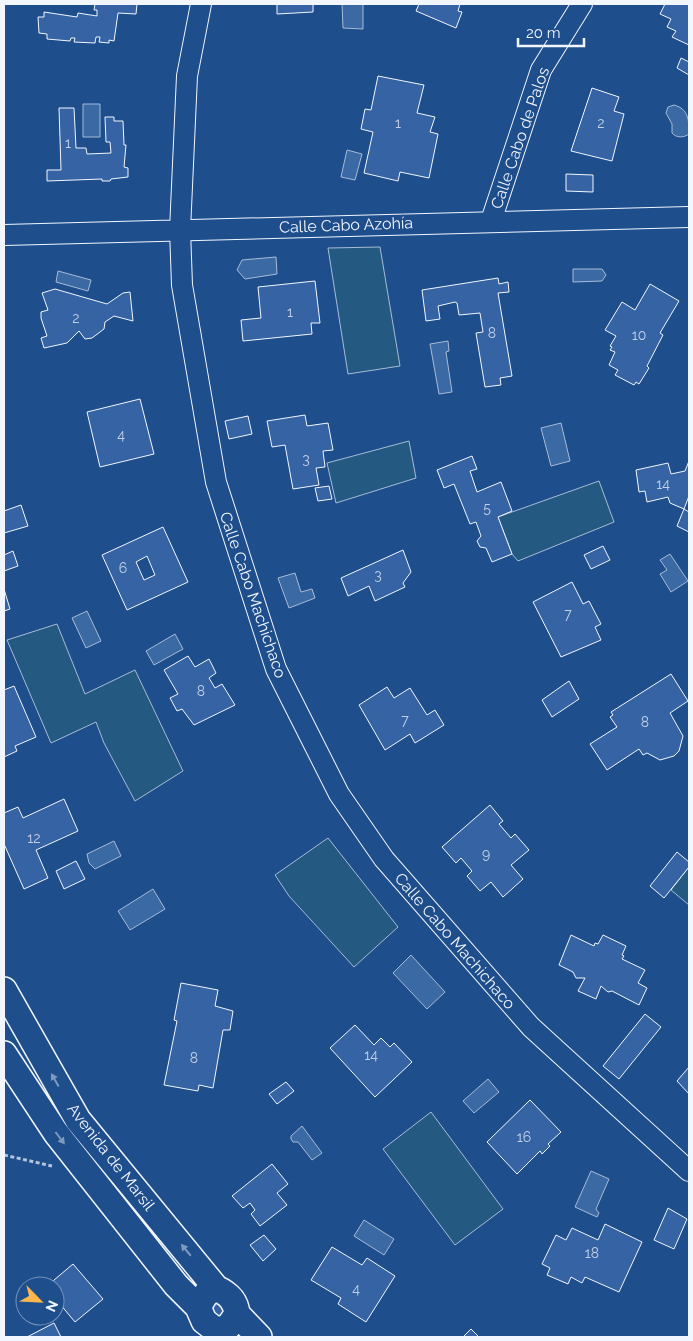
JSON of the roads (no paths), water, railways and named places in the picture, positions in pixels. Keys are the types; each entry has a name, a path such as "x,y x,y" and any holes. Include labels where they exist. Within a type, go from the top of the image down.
{"street":[{"name":"Calle Cabo Machichaco","path":"201,4 187,76 180,230 182,285 216,482 276,669 339,794 384,859 531,1027 689,1171"},
{"name":"Calle Cabo de Palos","path":"492,221 541,70 582,4"},
{"name":"Calle Cabo Azohía","path":"4,235 689,217"},
{"name":"Avenida de Marsil","path":"4,990 78,1120 216,1288"},
{"name":"Avenida de Marsil","path":"4,1054 56,1133 176,1284 198,1307"},
{"path":"237,1314 229,1326 219,1334 204,1321 198,1307 206,1294 216,1288 231,1298 236,1306 237,1314 259,1337"}]}
